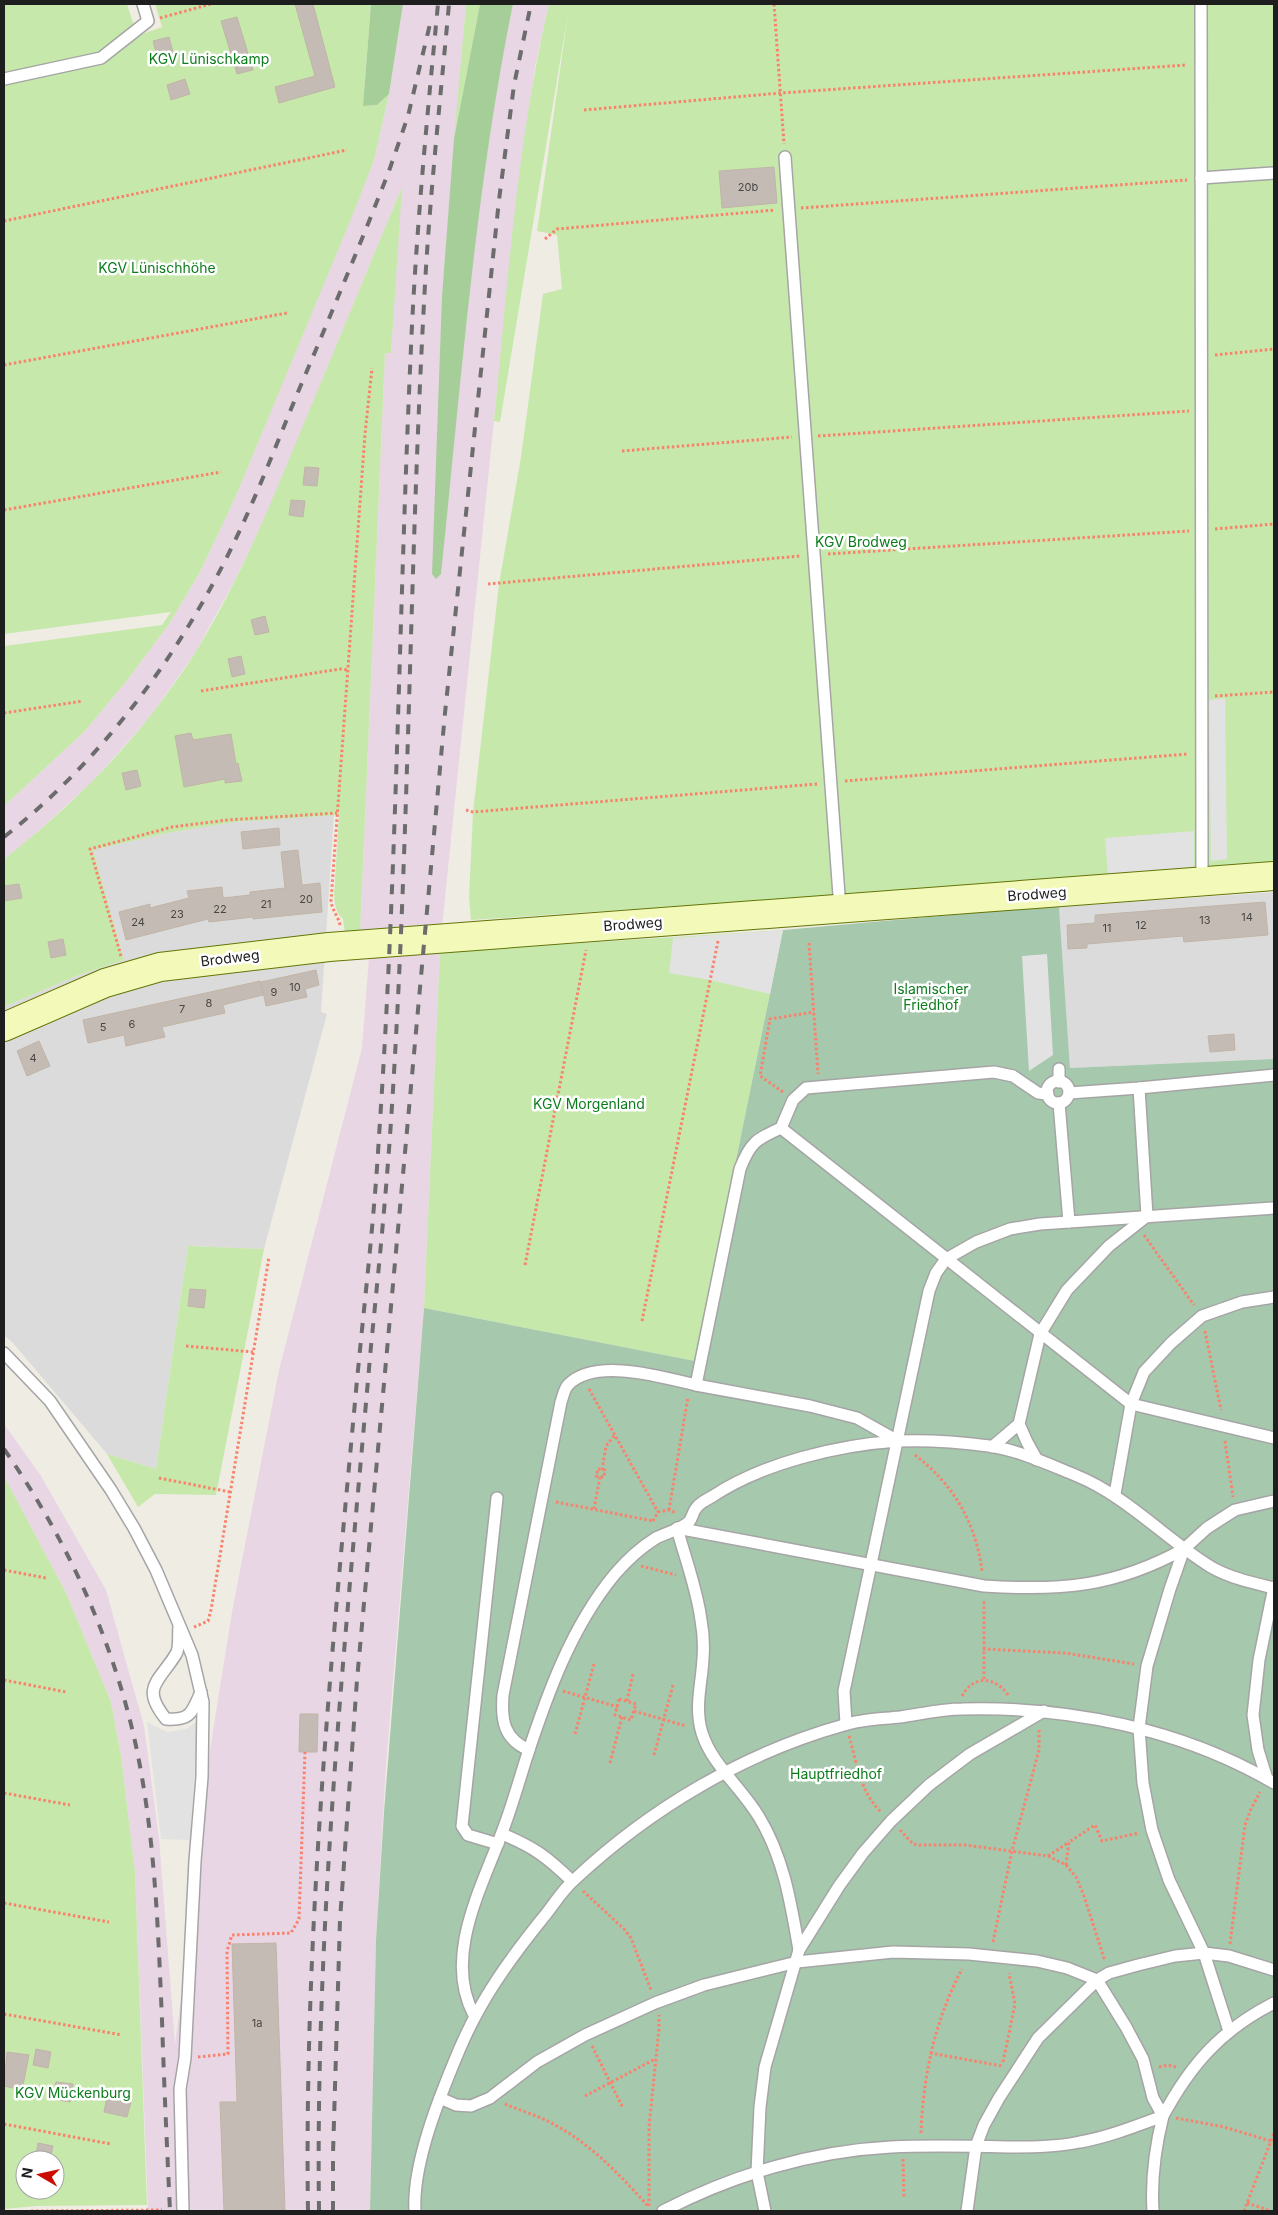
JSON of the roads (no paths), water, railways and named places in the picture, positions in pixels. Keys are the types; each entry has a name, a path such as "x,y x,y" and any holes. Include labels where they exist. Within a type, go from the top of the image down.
{"street":[{"name":"Brodweg","path":"4,1027 82,992 127,976 160,967 342,946 1274,876"}],"lane":[{"path":"4,79 101,58 148,21 143,4"},
{"path":"1201,4 1202,882"},
{"path":"785,157 840,909"},
{"path":"1201,178 1274,173"},
{"path":"1059,1069 1059,1082"},
{"path":"693,1384 740,1169 748,1148 763,1136 781,1128 793,1100 806,1088 994,1072 1013,1076 1038,1092 1048,1094"},
{"path":"1069,1093 1274,1075"},
{"path":"1059,1082 1064,1084 1069,1093 1064,1102 1054,1102 1048,1094 1048,1088 1053,1083 1059,1082"},
{"path":"1037,1460 1026,1442 1019,1424 1040,1334 1067,1290 1109,1246 1138,1226 1147,1216 1139,1088"},
{"path":"1059,1103 1068,1222"},
{"path":"781,1128 1131,1404 1274,1438"},
{"path":"846,1724 844,1691 929,1291 936,1273 946,1259 976,1242 1010,1229 1068,1222 1274,1208"},
{"path":"1115,1494 1131,1404 1144,1372 1170,1342 1202,1316 1242,1302 1274,1297"},
{"path":"4,1353 50,1401 111,1490 134,1528 180,1623 192,1655 201,1692 203,1702 202,1777 195,1861 185,2058 180,2089 183,2211"},
{"path":"529,1750 519,1745 508,1733 502,1717 503,1695 561,1402 566,1386 581,1375 600,1370 618,1370 810,1406 858,1418 898,1441"},
{"path":"992,1447 1019,1424"},
{"path":"474,2015 466,1999 462,1969 464,1944 529,1750 551,1688 568,1648 588,1613 614,1576 640,1548 688,1522 697,1506 734,1482 774,1466 836,1450 898,1441 944,1442 992,1447 1037,1460 1080,1476 1115,1494 1184,1549 1214,1569 1243,1580 1274,1588 1259,1660 1253,1715 1258,1750 1271,1781"},
{"path":"497,1498 462,1826 468,1835 500,1839 531,1846 554,1863 572,1881"},
{"path":"677,1528 984,1586 1033,1589 1081,1586 1148,1567 1184,1549 1207,1528 1235,1510 1274,1501"},
{"path":"677,1528 692,1578 701,1620 703,1658 698,1700 701,1730 714,1758 758,1816 773,1843 785,1878 799,1950 765,2067 760,2107 757,2172 765,2211"},
{"path":"1184,1549 1147,1666 1139,1728 1143,1783 1152,1830 1169,1880 1204,1953 1229,2031"},
{"path":"180,1623 177,1653 160,1674 153,1690 156,1706 166,1719 180,1720 192,1713 201,1692"},
{"path":"415,2211 416,2181 440,2098 474,2015 510,1959 572,1881 618,1842 668,1805 725,1772 790,1744 846,1724 960,1708 1044,1711 1139,1728 1209,1751 1271,1781"},
{"path":"799,1950 839,1886 863,1853 928,1785 963,1760 1044,1711"},
{"path":"440,2098 456,2105 471,2106 490,2098 537,2062 585,2035 655,2002 704,1985 797,1962 893,1952 969,1954 1036,1961 1067,1968 1096,1980 1126,2027 1143,2059 1153,2098 1163,2116"},
{"path":"967,2211 976,2146 984,2125 1013,2074 1038,2038 1096,1980 1109,1973 1175,1956 1204,1953 1228,1956 1274,1970"},
{"path":"1153,2211 1151,2185 1163,2116 1198,2060 1229,2031 1250,2015 1274,2003"},
{"path":"663,2211 688,2198 757,2172 819,2156 856,2149 902,2146 1031,2147 1079,2143 1129,2129 1163,2116"}],"railway":[{"path":"308,2211 310,2009 315,1907 328,1705 377,1169 390,939 413,304 422,176 438,4"},
{"path":"319,2211 319,2103 327,1886 343,1670 390,1136 401,928 424,303 449,4"},
{"path":"333,2211 340,1920 357,1680 445,713 499,200 514,85 531,4"},
{"path":"4,837 67,781 123,719 173,651 216,578 239,533 259,486 389,171 408,116 430,24"},
{"path":"4,1449 48,1518 85,1591 114,1667 136,1746 148,1814 155,1882 170,2211"}],"park label":[{"name":"KGV Lünischkamp","path":"209,59"},
{"name":"KGV Lünischhöhe","path":"157,268"},
{"name":"KGV Brodweg","path":"861,542"},
{"name":"Islamischer Friedhof","path":"931,998"},
{"name":"KGV Morgenland","path":"589,1104"},
{"name":"Hauptfriedhof","path":"836,1774"},
{"name":"KGV Mückenburg","path":"73,2093"}]}
